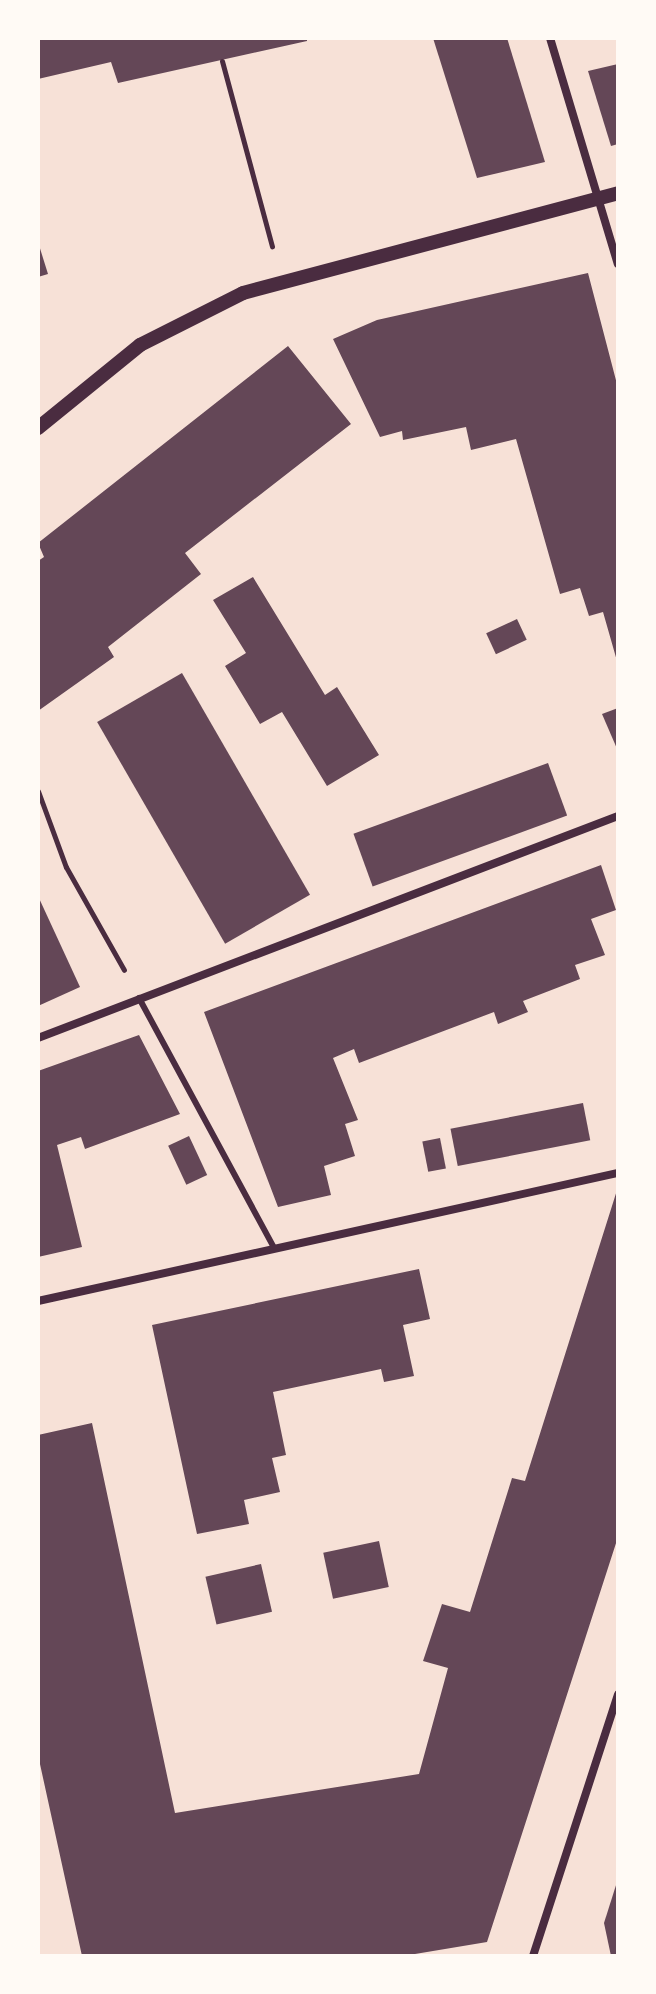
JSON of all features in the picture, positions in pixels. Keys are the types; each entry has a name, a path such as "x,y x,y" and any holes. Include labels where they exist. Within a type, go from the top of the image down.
{"street":[{"path":"550,38 618,264"},
{"path":"38,428 140,345 281,278 618,193"},
{"path":"38,1038 618,816"},
{"path":"38,1301 618,1173"},
{"path":"533,1956 618,1694"}],"lane":[{"path":"139,998 274,1248"}],"path":[{"path":"222,61 281,278"},
{"path":"38,791 66,867 139,998"}],"building":[{"path":"38,38 307,38 307,41 118,83 111,62 38,79"},
{"path":"433,38 507,38 545,162 477,178"},
{"path":"618,64 618,144 611,146 588,71"},
{"path":"38,242 48,274 38,277"},
{"path":"588,273 618,388 617,661 603,612 589,616 580,588 560,594 516,439 471,450 466,427 403,440 402,431 380,437 333,339 377,320"},
{"path":"288,346 351,424 185,553 201,574 108,647 114,657 38,711 38,561 44,557 38,543"},
{"path":"253,577 325,695 337,687 379,755 327,786 282,712 260,724 225,666 246,653 213,600"},
{"path":"517,619 527,640 496,654 486,633"},
{"path":"182,673 310,895 225,944 97,722"},
{"path":"618,708 618,751 602,714"},
{"path":"548,763 567,816 373,886 353,834"},
{"path":"601,865 616,910 591,919 605,955 575,965 580,979 523,1001 528,1012 498,1024 494,1012 359,1063 354,1049 333,1058 358,1120 345,1124 355,1156 324,1166 331,1195 278,1207 204,1012"},
{"path":"38,896 80,987 38,1006"},
{"path":"139,1035 180,1114 85,1149 81,1137 57,1145 82,1247 38,1257 38,1071"},
{"path":"583,1103 590,1140 458,1166 450,1129"},
{"path":"189,1136 207,1175 186,1185 168,1146"},
{"path":"440,1138 446,1168 428,1172 422,1141"},
{"path":"618,1187 618,1537 487,1942 403,1956 82,1956 38,1755 38,1435 92,1423 175,1813 419,1774 448,1668 423,1661 442,1604 470,1612 512,1478 525,1481"},
{"path":"419,1269 430,1319 403,1325 414,1376 384,1382 381,1369 273,1392 286,1455 272,1458 280,1492 244,1500 249,1524 197,1534 152,1325"},
{"path":"379,1541 389,1587 333,1599 323,1553"},
{"path":"261,1564 272,1612 216,1625 205,1577"},
{"path":"617,1882 618,1956 611,1956 604,1923"}]}
